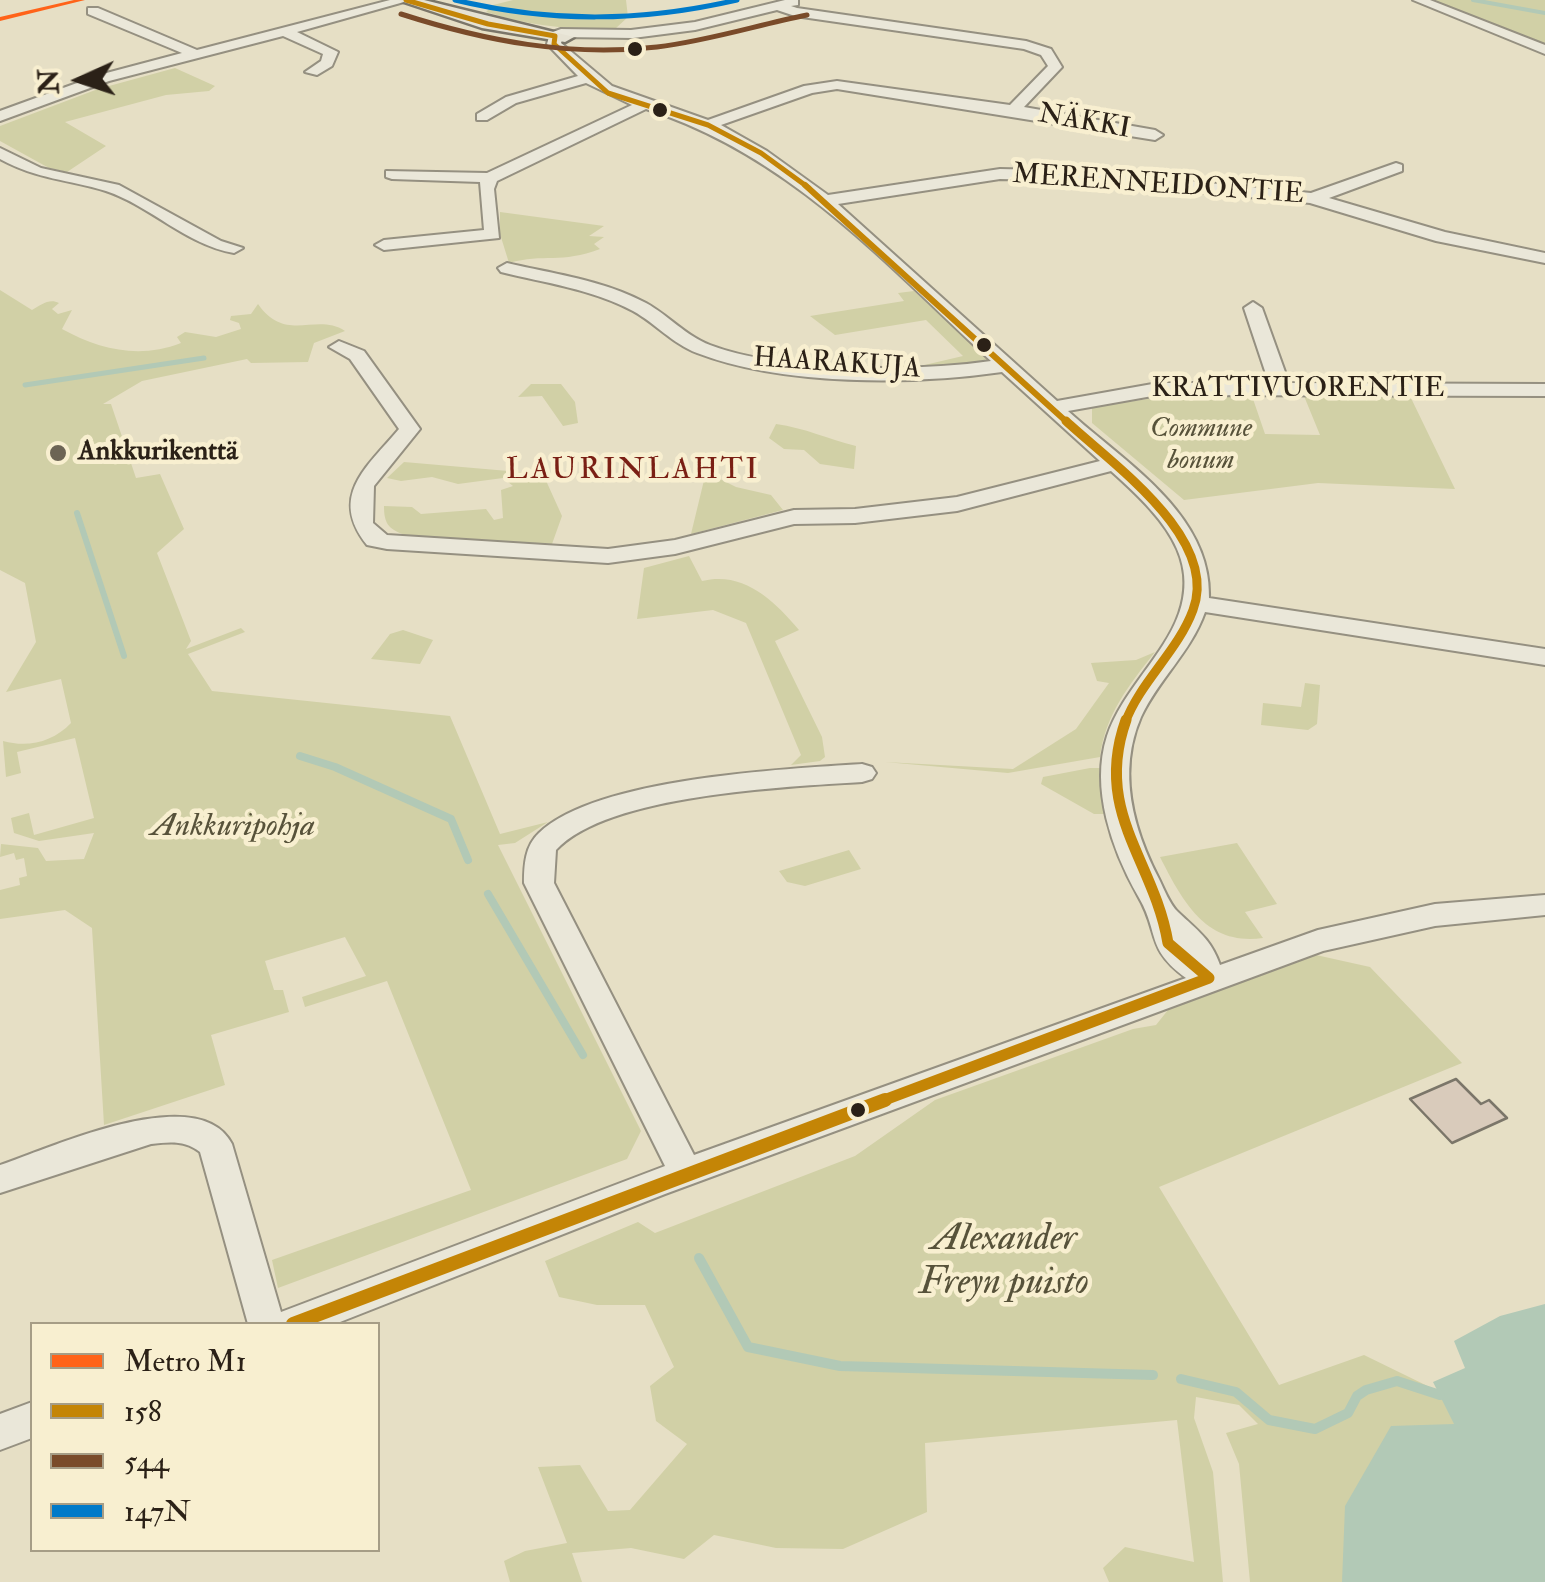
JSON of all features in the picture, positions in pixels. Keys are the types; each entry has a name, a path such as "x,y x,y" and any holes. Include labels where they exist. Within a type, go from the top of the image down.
{"main road":[{"path":"405,0 560,39"},
{"path":"421,0 444,10"}],"street":[{"path":"371,7 386,0"},
{"path":"0,116 104,78 405,0"},
{"path":"560,39 694,26 804,0"},
{"path":"1418,0 1545,50"},
{"path":"776,6 1026,45 1046,52 1056,62 1054,67 1013,110"},
{"path":"93,11 194,54"},
{"path":"282,30 331,52 328,62 312,72"},
{"path":"560,39 588,78 608,93 708,125 761,153 824,200 1008,365 1181,533 1198,572 1198,604 1185,635 1131,708 1114,765 1121,822 1166,920 1164,934 1172,950 1209,978"},
{"path":"482,117 511,100 588,78"},
{"name":"NÄKKI","path":"708,125 809,89 837,85 1155,135"},
{"path":"392,174 490,178 641,106"},
{"path":"0,153 36,172 113,188 216,244 234,248"},
{"path":"1312,198 1396,168"},
{"name":"MERENNEIDONTIE","path":"824,200 1028,172 1312,198 1429,234 1545,258"},
{"path":"384,244 493,234 486,188 490,178"},
{"name":"HAARAKUJA","path":"506,268 615,296 640,307 701,348 756,362 945,372 1008,365"},
{"path":"1253,308 1281,388"},
{"path":"339,347 358,355 410,430 363,485 362,524 375,540 387,542 608,556 641,554 794,517 855,516 957,504 1114,464"},
{"name":"KRATTIVUORENTIE","path":"1052,408 1158,388 1545,390"},
{"path":"1198,604 1545,658"},
{"path":"685,1172 539,883 538,856 549,838 574,822 676,793 744,782 862,773"},
{"path":"298,1322 685,1172 1318,941 1434,914 1545,905"},
{"path":"0,1179 151,1130 173,1127 205,1135 215,1144 265,1322"},
{"path":"0,1432 30,1421"}],"green space":[{"path":"513,0 626,0 628,17 615,29 582,29 534,24 486,12 493,5"},
{"path":"1426,0 1545,0 1545,47"},
{"path":"175,68 215,86 209,91 166,95 65,122 106,146 67,172 49,168 0,141 0,126 98,89"},
{"path":"500,212 604,226 589,236 604,237 594,244 600,249 586,253 509,263 500,234"},
{"name":"Ankkuripohja","path":"0,290 32,310 48,302 59,303 52,309 58,314 72,310 62,329 120,350 166,348 181,343 177,337 185,332 216,337 241,329 239,323 230,320 231,316 251,314 258,304 279,322 323,324 345,331 314,343 308,362 251,363 247,359 142,381 103,404 111,404 136,478 160,474 184,529 157,553 191,641 186,649 241,628 245,632 188,654 212,691 450,716 500,834 548,822 515,843 498,845 641,1131 627,1159 278,1288 272,1260 471,1190 387,981 305,1007 302,997 366,976 345,937 265,961 274,990 283,990 289,1012 211,1035 225,1085 104,1125 92,928 65,910 0,919 0,890 20,885 19,878 27,876 24,858 16,860 14,853 0,857 1,844 38,848 46,861 84,859 94,833 39,841 14,833 11,818 29,813 34,835 94,818 75,738 17,752 21,773 6,777 3,741 40,742 71,723 61,679 6,692 36,642 25,583 0,570"},
{"path":"914,291 990,361 988,366 916,367 963,356 926,320 835,335 810,316 904,301 898,293"},
{"path":"531,384 561,384 575,402 578,423 563,426 542,396 518,397"},
{"name":"Commune bonum","path":"1183,394 1252,396 1265,434 1320,435 1304,396 1410,396 1455,489 1318,483 1184,500 1092,423 1092,407"},
{"path":"776,424 856,446 854,469 820,464 804,450 784,449 769,438"},
{"path":"404,462 543,474 562,516 552,544 405,535 395,530 386,521 384,506 412,507 421,514 486,509 494,520 503,518 501,490 513,486 503,478 458,484 432,477 401,481 387,478"},
{"path":"706,472 736,487 771,495 783,510 691,534"},
{"path":"689,556 702,581 731,580 756,590 799,630 775,641 822,737 825,757 820,761 791,765 801,755 746,623 713,610 637,619 644,568"},
{"path":"403,630 433,640 420,664 371,659 390,634"},
{"path":"1155,652 1113,714 1100,757 1008,773 885,762 1013,769 1076,729 1109,683 1097,681 1091,663 1136,660"},
{"path":"1305,683 1320,685 1317,724 1308,730 1261,725 1263,703 1301,707"},
{"path":"1100,768 1104,814 1094,814 1041,784 1043,777"},
{"path":"1237,843 1277,904 1245,912 1263,938 1243,939 1211,928 1188,905 1160,857"},
{"path":"849,850 861,869 805,886 787,882 779,871"},
{"name":"Alexander Freyn puisto","path":"1316,955 1370,967 1462,1063 1159,1187 1279,1385 1364,1355 1448,1396 1545,1582 1250,1582 1239,1464 1226,1433 1258,1424 1239,1405 1196,1397 1194,1418 1213,1472 1223,1582 1109,1582 1103,1568 1125,1547 1194,1562 1177,1420 925,1443 927,1512 843,1549 776,1548 714,1535 684,1559 631,1548 572,1553 582,1582 510,1582 504,1561 525,1551 567,1543 538,1467 580,1465 608,1511 630,1510 687,1444 656,1421 650,1386 674,1367 645,1305 597,1305 559,1297 545,1261 638,1222 655,1233 855,1156 935,1100 1133,1029 1156,1025 1172,1005"}],"shaded area":[{"path":"1545,1304 1545,1582 1342,1582 1345,1506 1391,1426 1454,1424 1433,1382 1465,1368 1454,1341 1500,1316"}],"building":[{"path":"1456,1079 1481,1104 1489,1100 1507,1118 1452,1143 1410,1099"}],"waterway":[{"path":"1473,0 1545,13"},
{"path":"25,385 204,358"},
{"path":"77,513 124,656"},
{"path":"300,756 335,767 451,819 468,860"},
{"path":"488,894 583,1055"},
{"path":"699,1258 748,1347 840,1366 1153,1375"},
{"path":"1181,1379 1236,1392 1269,1420 1315,1429 1348,1413 1357,1396 1366,1390 1397,1381 1440,1395"}],"metro line":[{"name":"M1","path":"0,19 82,0"}],"transit line":[{"name":"158","path":"406,0 488,24 555,36 554,44 608,93 708,125 761,153 812,190 1007,365 1174,523 1193,556 1198,585 1193,611 1130,710 1119,740 1115,779 1126,834 1163,913 1168,943 1209,978"},
{"name":"147N","path":"455,0 526,14 596,19 666,14 737,0"},
{"name":"544","path":"401,14 495,40 592,50 676,44 807,15"},
{"name":"158","path":"298,1322 1209,978"}],"place":[{"name":"Ankkurikenttä","path":"58,453"}],"district":[{"name":"LAURINLAHTI","path":"633,472"}]}
